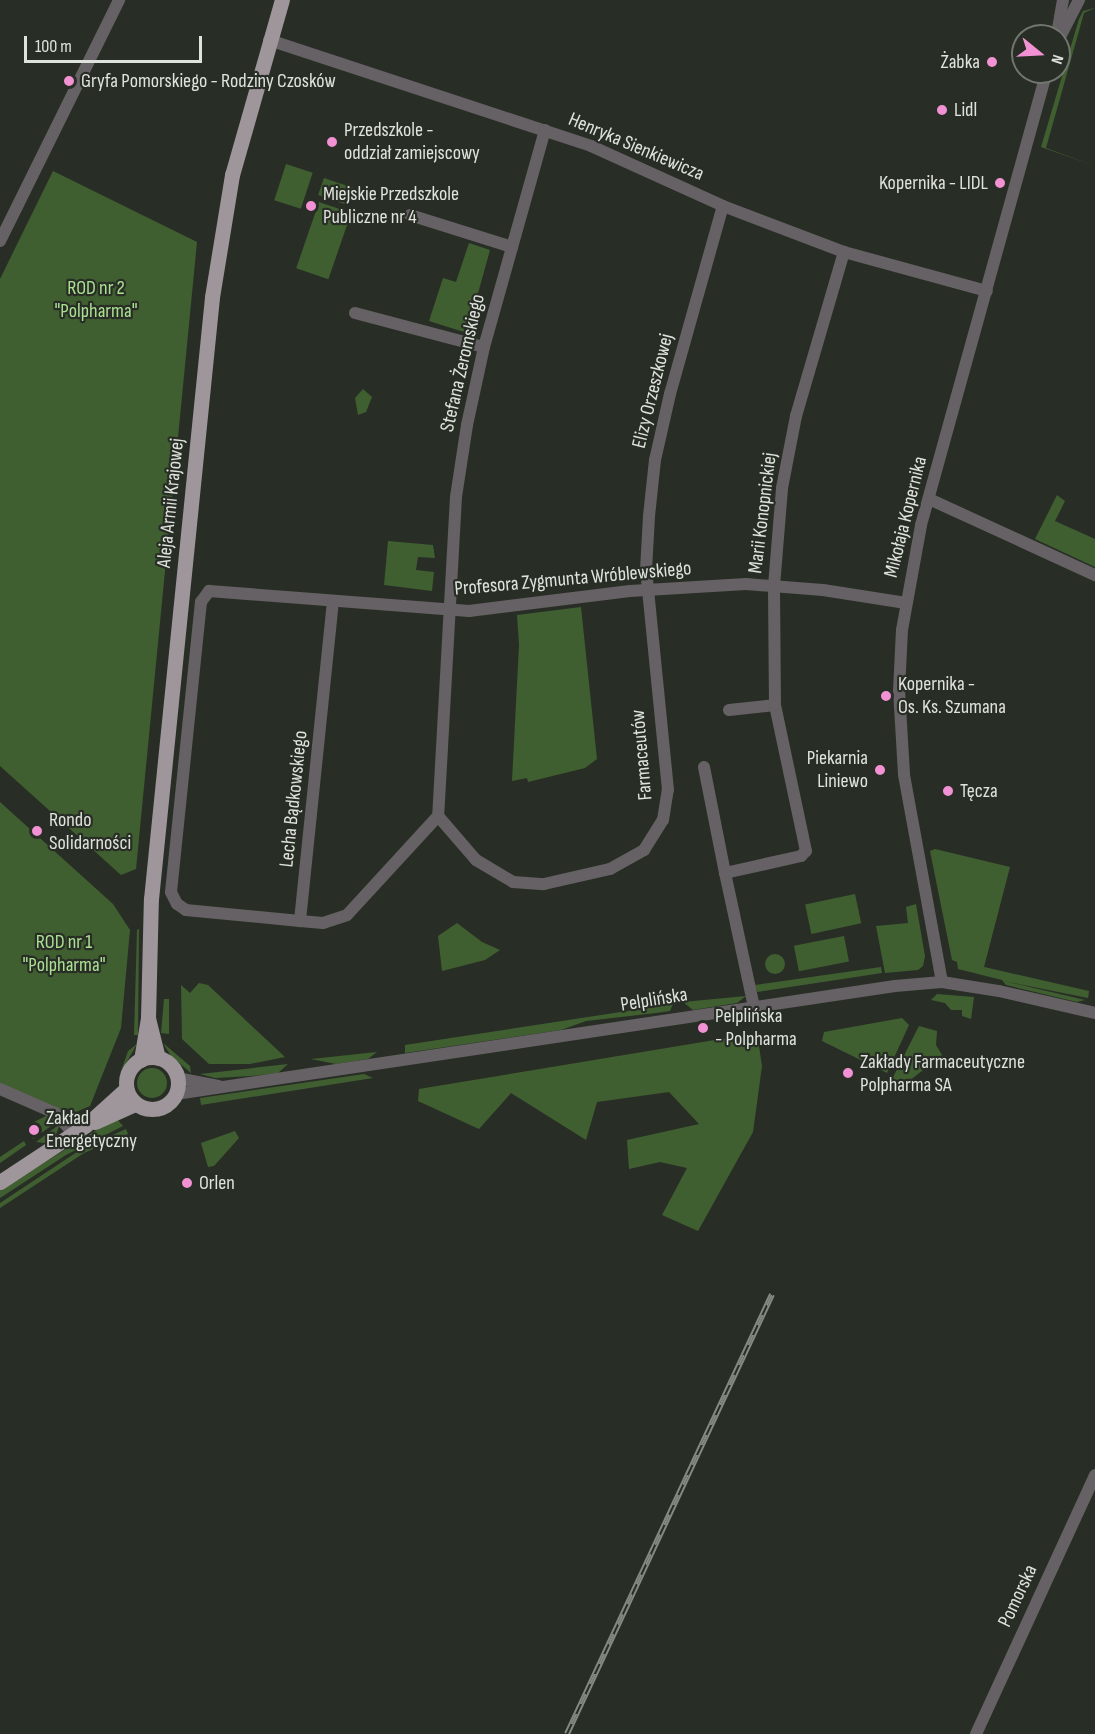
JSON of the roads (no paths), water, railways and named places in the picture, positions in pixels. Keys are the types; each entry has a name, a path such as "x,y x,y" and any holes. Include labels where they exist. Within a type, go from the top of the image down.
{"main road":[{"name":"Aleja Armii Krajowej","path":"141,1060 148,1018 151,899 212,297 232,175 282,0"},
{"name":"Aleja Armii Krajowej","path":"148,1018 158,1058"},
{"path":"0,1182 80,1130 135,1104 160,1108 176,1086 170,1066 158,1058 141,1060 130,1069 126,1089 80,1130"},
{"path":"126,1089 135,1104"}],"street":[{"path":"1060,24 1063,0"},
{"path":"1066,24 1079,0"},
{"path":"0,241 113,2"},
{"name":"Henryka Sienkiewicza","path":"269,40 591,146 723,206 844,252 987,291"},
{"name":"Mikołaja Kopernika","path":"942,982 902,749 900,680 906,603 929,499 1044,84"},
{"name":"Stefana Żeromskiego","path":"450,610 456,497 466,425 484,347 544,130"},
{"name":"Elizy Orzeszkowej","path":"647,589 649,516 662,428 723,206"},
{"path":"410,215 512,247"},
{"name":"Marii Konopnickiej","path":"725,873 801,856 806,851 775,705 774,586 782,488 796,416 844,252"},
{"path":"355,312 484,347"},
{"path":"929,499 1095,575"},
{"name":"Profesora Zygmunta Wróblewskiego","path":"300,921 186,910 177,904 171,892 201,602 209,591 450,610 647,589 774,586 906,603"},
{"name":"Farmaceutów","path":"438,816 484,866 525,885 610,869 635,857 650,844 663,820 668,797 647,589"},
{"name":"Lecha Bądkowskiego","path":"300,921 333,601"},
{"path":"300,921 335,920 347,915 369,894 422,828 438,816 450,610"},
{"path":"729,710 775,705"},
{"path":"704,767 754,1007"},
{"name":"Pelplińska","path":"176,1086 219,1086 754,1007 942,982 999,991 1095,1013"},
{"path":"0,1089 63,1118 80,1130"},
{"name":"Pomorska","path":"976,1734 1095,1475"}],"railway":[{"path":"567,1734 772,1294"}],"place":[{"name":"Żabka","path":"992,62"},
{"name":"Gryfa Pomorskiego - Rodziny Czosków","path":"69,81"},
{"name":"Lidl","path":"942,110"},
{"name":"Przedszkole - oddział zamiejscowy","path":"332,142"},
{"name":"Kopernika - LIDL","path":"1000,183"},
{"name":"Miejskie Przedszkole Publiczne nr 4","path":"311,206"},
{"name":"Kopernika - Os. Ks. Szumana","path":"886,696"},
{"name":"Piekarnia Liniewo","path":"880,770"},
{"name":"Tęcza","path":"948,791"},
{"name":"Rondo Solidarności","path":"37,831"},
{"name":"Pelplińska - Polpharma","path":"703,1028"},
{"name":"Zakłady Farmaceutyczne Polpharma SA","path":"848,1073"},
{"name":"Zakład Energetyczny","path":"34,1130"},
{"name":"Orlen","path":"187,1183"}],"park label":[{"name":"ROD nr 2 \"Polpharma\"","path":"96,300"},
{"name":"ROD nr 1 \"Polpharma\"","path":"64,954"}]}
